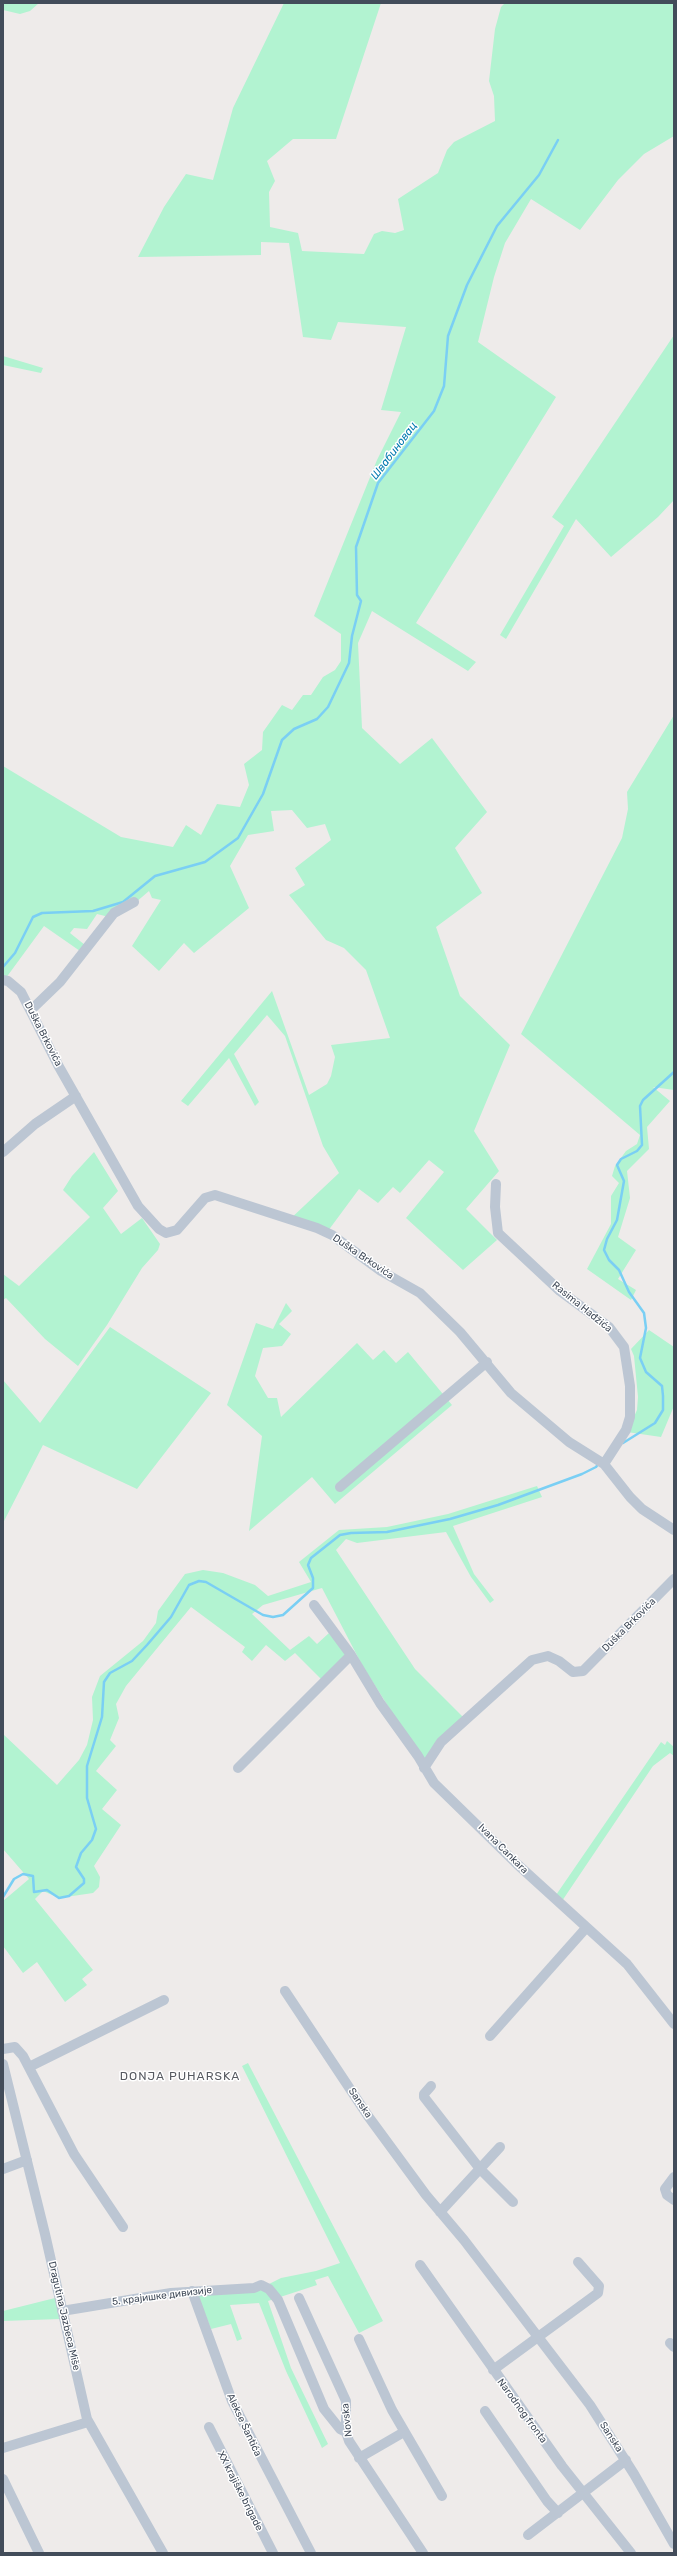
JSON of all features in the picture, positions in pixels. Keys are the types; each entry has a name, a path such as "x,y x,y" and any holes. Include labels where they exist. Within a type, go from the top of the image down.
{"street":[{"path":"32,1009 60,982 114,913 134,902"},
{"name":"Duška Brkovića","path":"3,980 8,980 21,992 32,1009 76,1096 138,1206 163,1232 170,1233 177,1230 210,1195 223,1197 317,1228 351,1248 380,1271 420,1293 487,1362 512,1393 543,1422 604,1464 630,1497 642,1508 674,1530"},
{"path":"3,1152 34,1124 76,1096"},
{"name":"Rasima Hađžića","path":"496,1184 495,1207 498,1233 560,1291 609,1327 624,1348 630,1386 630,1417 626,1430 604,1464"},
{"path":"340,1487 487,1362"},
{"name":"Duška Brkovića","path":"424,1768 441,1742 532,1660 548,1656 559,1661 573,1672 584,1670 674,1579"},
{"name":"Ivana Cankara","path":"314,1605 351,1655 380,1704 418,1756 434,1784 586,1928 627,1964 674,2024"},
{"path":"238,1768 351,1655"},
{"path":"490,2036 586,1928"},
{"name":"Sanska","path":"285,1991 368,2116 440,2212 590,2405 626,2460 674,2544"},
{"path":"29,2067 164,2000"},
{"path":"3,2049 17,2048 29,2067 74,2154 123,2227"},
{"name":"Dragutina Jazbeca Miše","path":"3,2064 88,2422 163,2553"},
{"path":"431,2086 424,2097 480,2169 513,2202"},
{"path":"440,2212 500,2147"},
{"path":"3,2169 27,2160"},
{"path":"674,2177 666,2186 665,2193 674,2200"},
{"path":"493,2370 600,2290 599,2286 578,2262"},
{"name":"Narodnog fronta","path":"420,2265 562,2466 631,2553"},
{"name":"5. крајишке дивизије","path":"62,2311 192,2291 254,2288 262,2285 273,2293 278,2300 324,2410 340,2429 346,2432"},
{"name":"Alekse Šantića","path":"192,2291 232,2401 311,2553"},
{"name":"Novska","path":"299,2298 346,2401 346,2432 359,2458 423,2553"},
{"path":"359,2339 404,2432 442,2496"},
{"path":"485,2411 547,2501 558,2513"},
{"path":"3,2448 88,2422"},
{"name":"XX krajiške brigade","path":"209,2428 273,2553"},
{"path":"359,2458 404,2432"},
{"path":"528,2535 626,2460"},
{"path":"3,2479 39,2553"}],"green space":[{"path":"3,3 39,3 30,11 20,14 3,10"},
{"path":"284,3 381,3 336,139 293,139 267,161 275,181 269,192 270,227 298,233 302,251 364,254 374,234 382,231 395,233 404,230 398,199 438,173 447,150 454,142 495,121 494,96 489,81 495,29 501,7 505,3 674,3 674,136 644,154 618,180 580,230 531,199 505,243 494,277 478,342 556,397 416,623 476,662 468,671 372,611 358,643 362,728 400,764 432,738 487,812 455,848 482,893 436,927 460,996 510,1045 474,1131 499,1171 466,1209 497,1240 463,1270 406,1218 444,1172 429,1160 400,1193 393,1187 378,1203 359,1189 325,1235 287,1222 339,1173 323,1146 285,1036 267,1015 234,1054 259,1102 255,1106 229,1058 188,1106 181,1101 272,991 309,1095 327,1084 331,1076 335,1057 331,1045 390,1038 366,970 344,948 326,940 289,895 305,885 295,868 331,840 325,824 307,828 292,810 271,811 274,831 248,835 230,866 249,908 194,953 184,943 159,971 132,946 161,900 152,898 149,891 128,909 109,917 97,914 87,929 74,928 70,933 85,945 80,951 44,926 3,982 3,766 121,837 173,847 186,825 201,835 217,804 240,807 249,785 244,764 262,750 263,732 282,705 292,710 303,695 311,695 323,677 335,670 341,661 341,634 314,616 377,460 401,412 381,410 406,327 338,322 331,340 303,337 289,243 261,242 261,255 138,257 164,207 186,174 213,180 233,108"},
{"path":"674,335 674,500 658,517 611,557 576,519 506,639 500,635 564,526 552,517"},
{"path":"3,356 43,368 41,373 3,365"},
{"path":"674,715 674,1090 653,1087 670,1101 647,1127 649,1149 627,1171 630,1198 618,1237 636,1250 618,1279 636,1290 631,1300 587,1269 611,1224 611,1196 619,1183 612,1176 615,1166 626,1151 637,1144 640,1135 521,1034 622,838 628,809 627,792"},
{"path":"94,1152 118,1191 103,1208 121,1234 142,1218 160,1244 158,1250 142,1268 107,1325 78,1366 45,1339 6,1298 3,1300 3,1274 19,1286 90,1217 63,1190 72,1176"},
{"path":"286,1303 292,1311 279,1324 291,1334 282,1346 263,1348 255,1376 268,1398 277,1398 281,1417 357,1343 373,1360 384,1350 396,1363 408,1352 452,1405 335,1504 312,1477 249,1531 262,1436 227,1405 256,1323 273,1329"},
{"path":"110,1327 211,1393 137,1489 43,1445 3,1523 3,1380 40,1423"},
{"path":"649,1330 674,1347 674,1406 661,1437 627,1432 637,1410 638,1397 634,1356 631,1349"},
{"path":"537,1486 542,1497 453,1526 474,1574 494,1600 490,1603 471,1577 446,1532 357,1543 346,1539 336,1550 415,1669 465,1719 424,1763 362,1665 322,1588 263,1605 252,1614 290,1650 309,1636 317,1644 329,1633 346,1654 326,1684 295,1653 285,1661 266,1645 252,1661 242,1652 245,1647 191,1607 126,1686 116,1704 119,1718 110,1740 116,1746 96,1771 117,1790 102,1809 121,1825 94,1866 100,1877 99,1887 93,1893 59,1898 43,1891 35,1899 93,1970 82,1979 87,1985 65,2002 37,1962 23,1973 3,1946 3,1901 29,1879 3,1849 3,1734 57,1785 79,1760 87,1745 93,1720 92,1697 100,1676 143,1641 156,1623 158,1611 185,1574 203,1570 223,1573 255,1585 268,1596 311,1582 299,1562 339,1530 387,1527 448,1514"},
{"path":"667,1741 674,1747 674,1756 670,1753 653,1766 562,1901 556,1895 661,1742 665,1745"},
{"path":"248,2063 383,2321 359,2333 328,2276 315,2280 317,2285 268,2301 291,2368 328,2444 322,2448 286,2371 259,2303 230,2305 242,2339 237,2341 231,2324 211,2329 196,2291 265,2286 281,2278 316,2271 340,2263 242,2066"},
{"path":"55,2298 60,2319 3,2321 3,2311"}],"waterway":[{"name":"Швабиновац","path":"3,967 15,953 33,917 42,913 93,911 123,902 155,876 205,862 238,838 263,794 282,740 294,729 317,719 328,707 349,663 352,636 361,601 357,595 356,547 378,483 434,411 444,386 448,336 467,285 497,226 539,175 558,140"},
{"path":"623,1443 655,1423 663,1410 663,1396 662,1386 646,1372 640,1358 646,1328 644,1313 629,1292 619,1270 609,1260 604,1250 607,1239 617,1220 624,1181 617,1165 621,1159 637,1151 642,1145 640,1106 643,1100 674,1072"},
{"path":"3,1897 14,1879 23,1874 33,1876 34,1892 47,1890 59,1898 69,1896 84,1883 84,1879 76,1867 81,1853 92,1840 96,1829 87,1798 87,1766 102,1717 104,1682 110,1673 132,1661 147,1645 171,1617 189,1585 199,1581 206,1582 263,1615 273,1617 283,1615 313,1588 313,1578 308,1565 311,1558 340,1535 351,1533 387,1532 450,1519 498,1505 582,1474 596,1467 599,1463"}],"district":[{"name":"DONJA PUHARSKA","path":"180,2077"}]}
